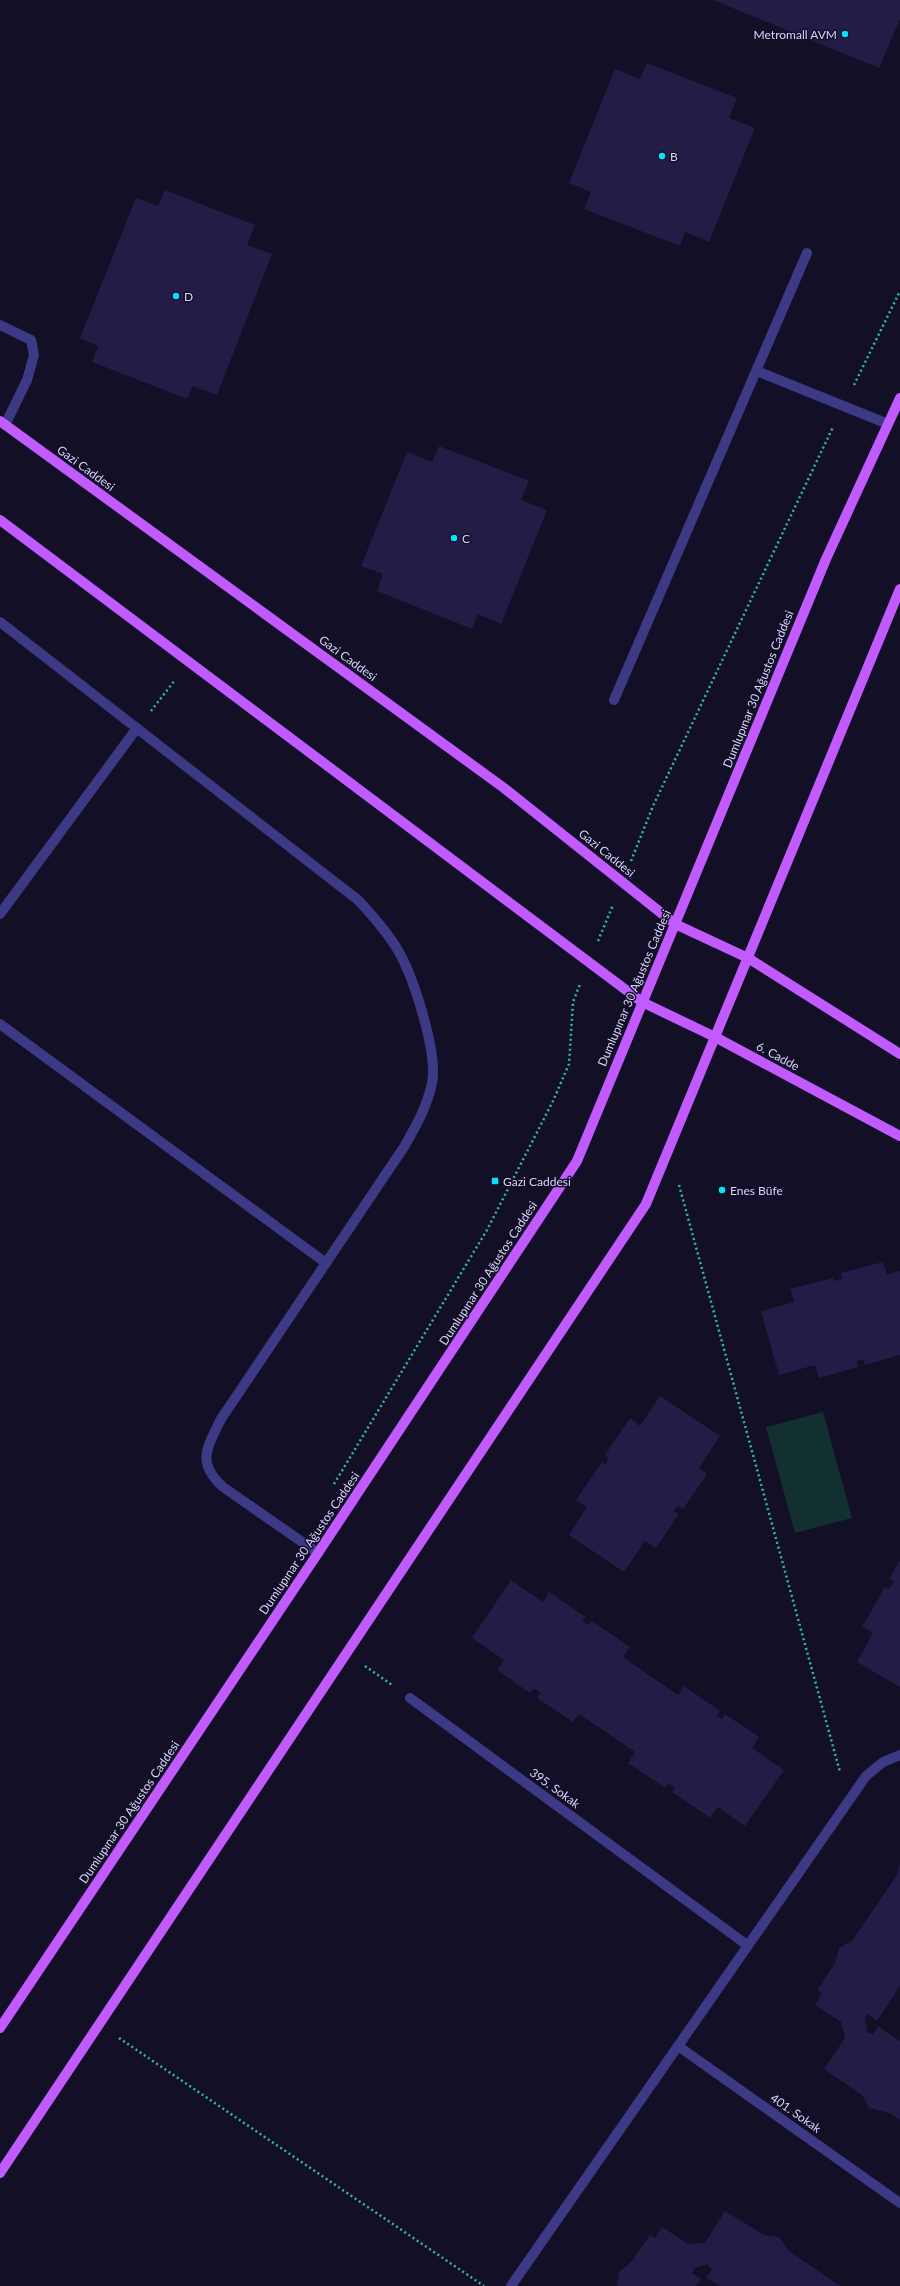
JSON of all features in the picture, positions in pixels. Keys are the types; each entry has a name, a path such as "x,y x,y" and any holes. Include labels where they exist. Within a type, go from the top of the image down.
{"main road":[{"name":"Dumlupınar 30 Ağustos Caddesi","path":"0,2028 318,1553 577,1161 826,559 900,398"},
{"name":"Gazi Caddesi","path":"3,423 504,788 675,924"},
{"path":"0,520 642,1002"},
{"path":"0,2173 646,1204 900,589"},
{"path":"675,924 748,958 900,1054"},
{"name":"6. Cadde","path":"642,1002 715,1037 900,1136"}],"street":[{"path":"614,700 807,253"},
{"path":"0,325 31,340 34,355 27,380 3,423"},
{"path":"757,371 888,424"},
{"path":"0,622 358,900 381,926 399,953 411,978 433,1054 432,1081 424,1111 404,1147 221,1419 207,1452 206,1464 211,1476 223,1488 318,1553"},
{"path":"0,914 137,728"},
{"path":"0,1024 326,1263"},
{"name":"395. Sokak","path":"410,1698 747,1945"},
{"path":"511,2286 847,1801 866,1776 883,1762 900,1755"},
{"name":"401. Sokak","path":"678,2046 900,2203"}],"path":[{"path":"332,1486 487,1230 553,1101 569,1064 573,1002 653,806 900,291"},
{"path":"137,728 189,662"},
{"path":"669,1148 847,1801"},
{"path":"346,1653 410,1698"},
{"path":"99,2024 484,2286"}],"green space":[{"path":"823,1412 852,1518 795,1533 766,1427"}],"building":[{"name":"Metromall AVM","path":"713,0 900,0 900,19 879,68"},
{"name":"B","path":"647,63 737,98 729,118 755,128 709,242 685,232 680,246 584,209 591,192 569,183 615,69 640,79"},
{"name":"D","path":"165,190 255,225 247,245 272,254 217,395 193,386 187,399 92,362 98,346 80,338 136,198 158,206"},
{"name":"C","path":"439,446 529,481 521,500 547,510 501,624 478,614 472,629 377,591 383,574 361,566 407,452 432,462"},
{"path":"883,1262 887,1274 900,1271 900,1355 865,1365 863,1359 857,1361 858,1367 819,1378 815,1365 779,1375 761,1311 794,1302 790,1289 833,1278 834,1281 842,1279 841,1273"},
{"path":"660,1396 720,1436 699,1468 707,1474 683,1509 678,1506 674,1511 679,1514 656,1548 645,1541 624,1572 569,1535 587,1507 576,1500 602,1462 605,1465 609,1458 605,1455 630,1418 640,1426"},
{"path":"900,1560 900,1687 857,1662 873,1633 862,1627 885,1587 889,1589 894,1582 889,1579"},
{"path":"511,1580 543,1602 549,1592 586,1617 582,1621 588,1625 592,1621 630,1647 623,1657 678,1695 684,1686 720,1711 717,1715 722,1719 725,1714 759,1737 752,1748 784,1770 745,1826 718,1807 710,1818 672,1792 675,1788 668,1783 665,1788 628,1763 635,1752 579,1714 573,1722 537,1698 541,1693 534,1688 530,1693 497,1670 504,1660 472,1638"},
{"path":"900,1863 900,1986 877,2021 868,2014 865,2019 867,2032 873,2034 878,2026 900,2041 900,2120 887,2112 869,2108 862,2095 824,2069 845,2038 841,2022 815,2005 822,1993 817,1990 835,1963 839,1948 852,1941 897,1875"},
{"path":"725,2211 764,2235 779,2237 789,2251 840,2286 720,2286 706,2278 712,2269 707,2264 695,2268 692,2273 701,2279 696,2286 617,2286 619,2272 631,2262 650,2235 655,2238 662,2227 688,2244 705,2243"}],"place":[{"name":"Metromall AVM","path":"845,34"},
{"name":"B","path":"662,156"},
{"name":"D","path":"176,296"},
{"name":"C","path":"454,538"},
{"name":"Gazi Caddesi","path":"495,1181"},
{"name":"Enes Büfe","path":"722,1190"}]}
